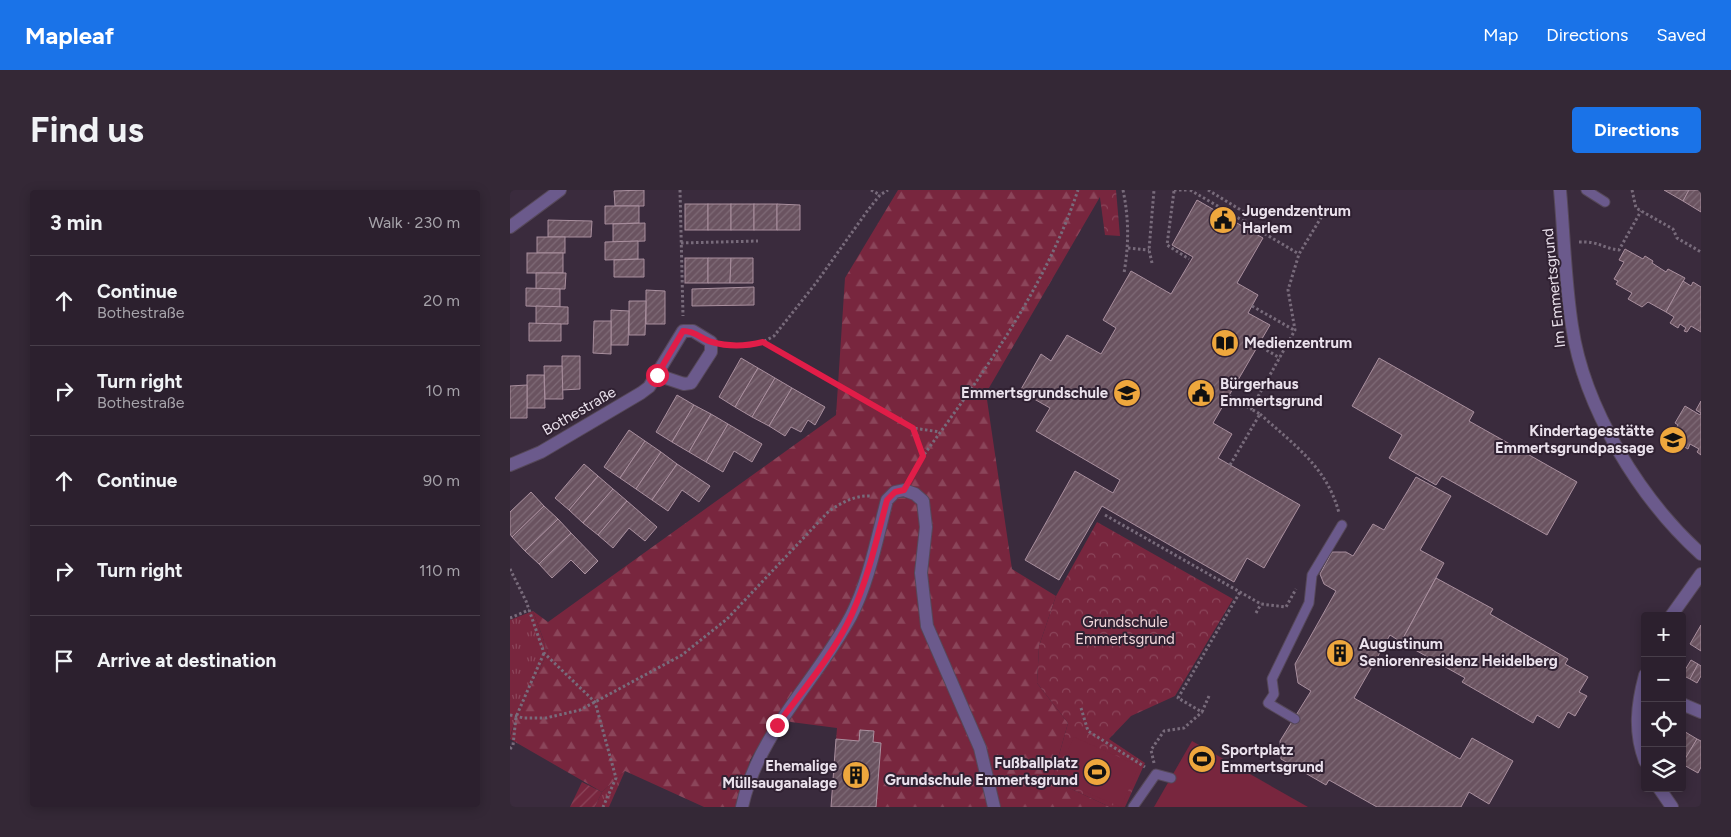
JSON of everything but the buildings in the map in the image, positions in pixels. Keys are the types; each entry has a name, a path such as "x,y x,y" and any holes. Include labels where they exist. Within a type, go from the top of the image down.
{"street":[{"path":"510,227 560,190"},
{"name":"Im Emmertsgrund","path":"1560,190 1572,327 1579,359 1594,403 1609,433 1649,496 1689,543 1701,554"},
{"path":"657,375 684,384 691,383 711,352 711,342 693,331 683,331"},
{"name":"Bothestraße","path":"510,464 541,452 642,393 657,375 683,331"},
{"path":"742,807 752,772 762,749 832,649 852,614 866,576 887,500 895,492 904,490 915,494 922,501 926,514 921,574 927,626 980,748 994,807"},
{"path":"1674,612 1701,574"},
{"path":"1641,700 1636,724 1641,751"},
{"path":"1686,706 1701,712"},
{"path":"1662,792 1672,807"}],"lane":[{"path":"1586,190 1605,202"},
{"path":"1295,719 1268,704 1274,694 1272,679 1310,602 1312,575 1342,525"},
{"path":"1133,807 1156,774 1171,778"}],"path":[{"path":"680,190 683,331"},
{"path":"871,190 880,195"},
{"path":"711,342 747,346 763,342 774,336 786,324 880,195 888,190"},
{"path":"904,490 923,456 1026,305 1056,244 1078,190"},
{"path":"1123,190 1129,224 1124,274"},
{"path":"1152,264 1149,250 1154,190"},
{"path":"1189,259 1167,245 1174,190 1189,190 1298,254"},
{"path":"1208,190 1244,212 1246,222"},
{"path":"1632,190 1636,208 1672,229 1677,238 1701,252"},
{"path":"1586,242 1598,242 1609,249 1619,250 1641,210"},
{"path":"1251,409 1294,330 1288,290 1298,254 1325,212 1342,212"},
{"path":"681,243 758,241"},
{"path":"1128,248 1149,250"},
{"path":"1252,306 1294,330"},
{"path":"763,342 913,428 940,432"},
{"path":"1258,345 1280,358"},
{"path":"1229,396 1260,414 1313,462 1333,492 1342,525"},
{"path":"1230,465 1260,414"},
{"path":"913,428 923,456"},
{"path":"510,715 546,718 562,715 595,702 682,655 727,619 828,511 843,501 861,496 875,496 887,500"},
{"path":"1106,515 1261,604 1286,607 1301,582"},
{"path":"510,569 529,610 544,653 595,702 616,778 603,807"},
{"path":"1202,712 1178,698 1240,592"},
{"path":"1256,613 1261,604"},
{"path":"510,618 529,610"},
{"path":"510,749 513,745 516,717 544,653"},
{"path":"1156,774 1151,750 1164,731 1184,728 1202,712 1209,696"},
{"path":"1081,708 1088,731 1156,774"}],"green space":[{"path":"898,190 1104,190 986,393 1012,569 1056,596 1039,646 1037,683 1068,723 1052,780 1110,807 831,807 837,728 791,722 777,716 750,760 738,807 704,807 625,771 602,792 510,739 516,717 548,652 533,611 548,622 836,415 845,278"},
{"path":"1099,190 1116,190 1120,236 1105,235"},
{"name":"Grundschule Emmertsgrund","path":"1097,522 1233,599 1175,696 1131,716 1109,739 1145,763 1125,807 1110,807 1052,780 1068,723 1037,683 1039,646 1056,596"},
{"path":"533,611 548,652 516,717 510,737 510,620"},
{"name":"Fußballplatz Grundschule Emmertsgrund","path":"1074,737 1139,766 1121,807 1055,779"},
{"name":"Sportplatz Emmertsgrund","path":"1192,741 1308,807 1154,807"},
{"path":"625,771 609,807 595,807 602,792"},
{"path":"582,782 602,792 595,807 570,807"}],"place":[{"name":"Jugendzentrum Harlem","path":"1223,220"},
{"name":"Medienzentrum","path":"1225,343"},
{"name":"Emmertsgrundschule","path":"1127,393"},
{"name":"Bürgerhaus Emmertsgrund","path":"1201,393"},
{"name":"Kindertagesstätte Emmertsgrundpassage","path":"1673,440"},
{"name":"Augustinum Seniorenresidenz Heidelberg","path":"1340,653"},
{"name":"Sportplatz Emmertsgrund","path":"1202,759"},
{"name":"Fußballplatz Grundschule Emmertsgrund","path":"1097,772"},
{"name":"Ehemalige Müllsauganalage","path":"856,775"}],"route":[{"path":"657,375 683,331 693,331 711,342 747,346 763,342 913,428 923,456 904,490 895,492 887,500 866,576 852,614 832,649 777,725"}]}
